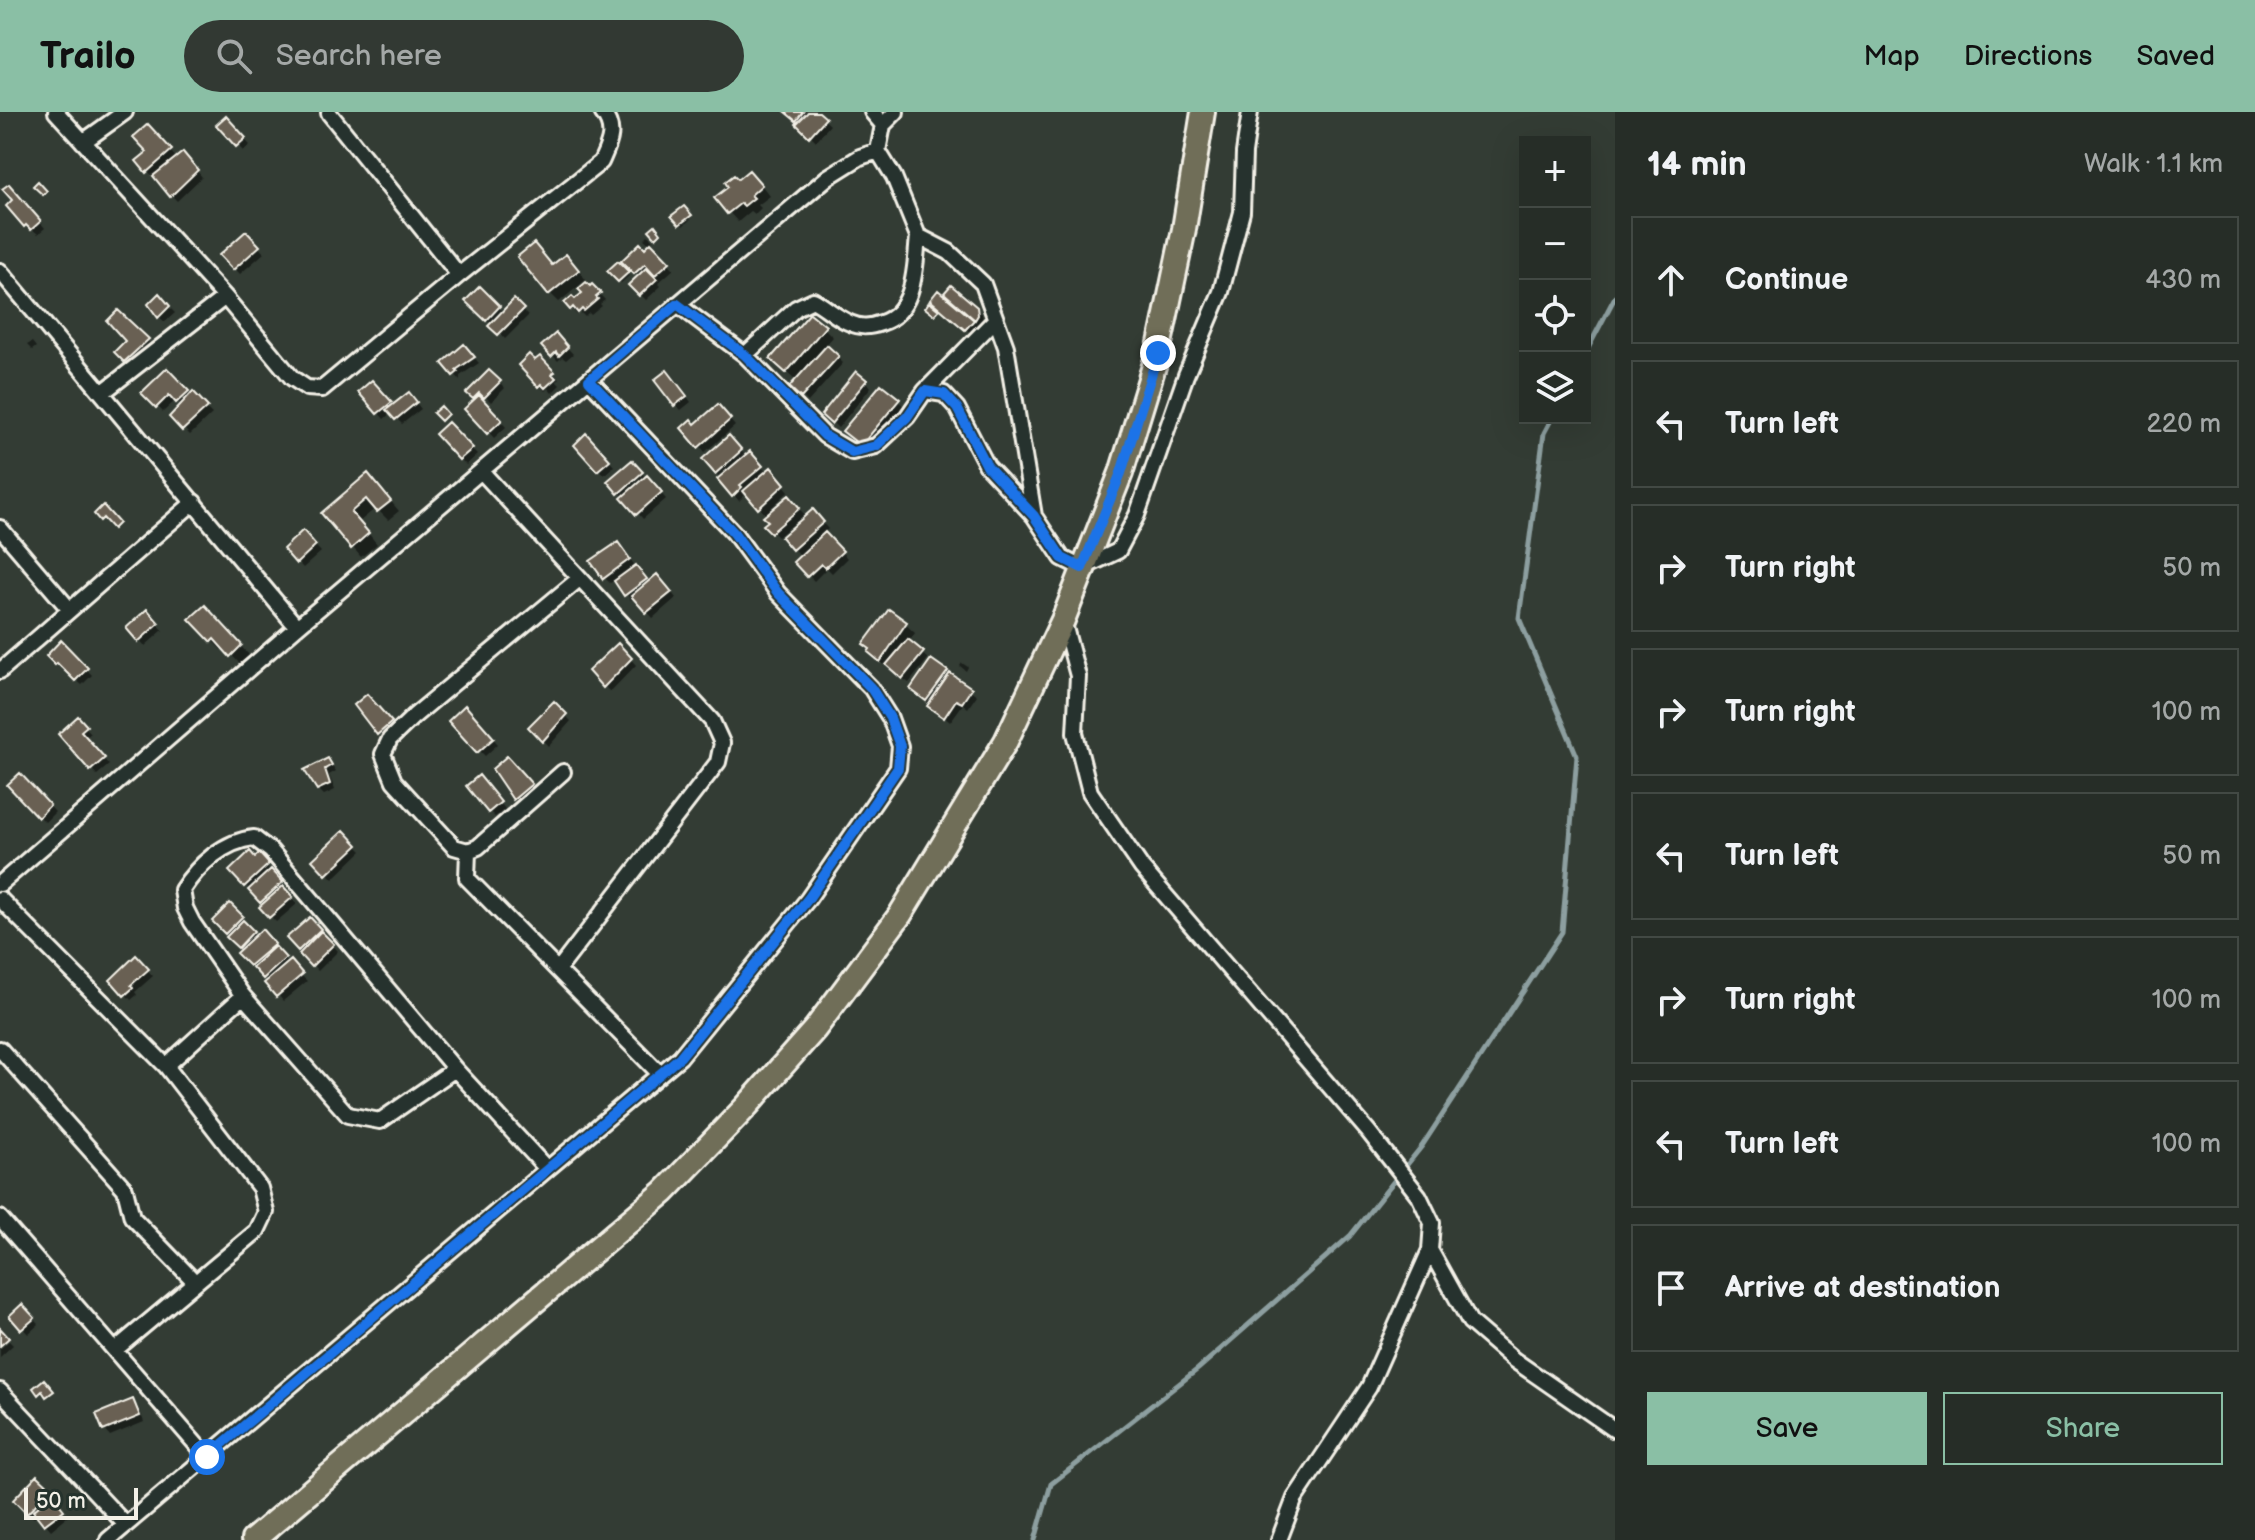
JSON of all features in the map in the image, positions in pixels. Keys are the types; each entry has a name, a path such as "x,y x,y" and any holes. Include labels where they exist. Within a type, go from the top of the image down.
{"main road":[{"path":"253,1540 664,1192 815,1029 900,915 1006,741 1063,620 1121,473 1158,353 1184,229 1203,112"}],"street":[{"path":"56,112 225,297 292,378 307,388 322,389 601,162 612,135 608,118 602,112"},
{"path":"83,142 125,112"},
{"path":"329,112 459,275"},
{"path":"872,112 883,125"},
{"path":"745,355 796,308 813,300 850,323 867,328 887,322 907,303 914,278 918,236 894,177 878,151 883,125 896,112"},
{"path":"925,391 944,394 957,408 987,466 1034,516 1062,558 1082,568 1118,551 1137,515 1186,375 1221,292 1242,212 1244,153 1250,112"},
{"path":"0,884 297,627 828,177 860,157 878,151"},
{"path":"918,236 949,252 983,284 1006,347 1034,516"},
{"path":"0,271 297,627"},
{"path":"102,393 225,297"},
{"path":"677,304 745,355 825,436 852,452 876,446 907,417 925,391 996,319"},
{"path":"108,1540 680,1057 808,899 898,768 900,746 890,718 871,688 778,593 734,533 589,380"},
{"path":"481,471 712,721 722,743 718,762 558,970"},
{"path":"4,661 70,610 194,502"},
{"path":"0,528 70,610"},
{"path":"563,772 478,847 468,851 454,847 394,781 383,754 390,739 414,716 579,579"},
{"path":"1063,620 1078,676 1075,733 1090,792 1142,868 1419,1196 1432,1223 1430,1250 1369,1387 1295,1498 1279,1540"},
{"path":"455,1069 380,1121 348,1115 243,996 192,922 185,908 182,890 194,871 236,840 254,838 271,851 455,1069 547,1169"},
{"path":"468,851 467,878 660,1074"},
{"path":"0,899 166,1066 260,1188 266,1212 257,1231 115,1350"},
{"path":"166,1066 243,996"},
{"path":"0,1049 125,1189 132,1217 195,1282"},
{"path":"0,1218 207,1457"},
{"path":"1430,1250 1470,1322 1514,1360 1615,1430"},
{"path":"0,1391 126,1525"}],"building":[{"path":"785,112 803,112 796,121"},
{"path":"808,112 819,112 826,118 809,137 796,124"},
{"path":"226,116 246,138 236,147 216,125"},
{"path":"148,124 172,150 146,173 136,161 147,152 133,137"},
{"path":"183,152 198,170 170,197 153,176"},
{"path":"749,170 762,185 751,195 754,198 727,214 714,198 728,187 725,182 734,175 738,179"},
{"path":"38,181 47,191 43,195 33,186"},
{"path":"9,184 41,221 31,230 26,225 24,227 6,206 12,200 2,189"},
{"path":"684,206 692,215 679,225 671,216"},
{"path":"655,225 661,233 656,238 649,230"},
{"path":"246,231 260,246 233,270 219,255"},
{"path":"651,242 670,262 655,275 645,264 634,274 621,261 640,243 645,248"},
{"path":"534,243 552,265 566,254 579,270 548,295 517,257"},
{"path":"618,261 629,272 618,282 607,271"},
{"path":"646,268 657,279 639,296 628,285"},
{"path":"586,282 601,293 596,297 598,299 584,311 582,309 578,313 573,307 570,310 564,303 582,293 578,289"},
{"path":"951,285 977,307 975,320 944,293"},
{"path":"480,286 500,306 486,321 465,301"},
{"path":"938,290 974,320 965,330 930,300"},
{"path":"159,293 170,306 158,318 148,304"},
{"path":"514,299 524,309 498,335 488,326"},
{"path":"929,302 939,310 934,315 925,308"},
{"path":"118,310 149,339 124,362 114,352 125,341 107,321"},
{"path":"810,313 826,326 786,373 770,359"},
{"path":"556,333 568,347 559,356 556,352 551,357 541,346"},
{"path":"464,344 475,357 456,370 458,372 453,376 442,363"},
{"path":"827,345 839,356 801,398 789,387"},
{"path":"529,354 535,360 540,356 555,372 552,374 556,378 545,388 541,384 538,387 518,365"},
{"path":"167,368 189,391 176,403 169,395 156,408 141,393"},
{"path":"489,370 501,381 484,398 479,393 473,399 466,393"},
{"path":"667,370 687,396 674,406 654,380"},
{"path":"856,371 867,380 831,424 821,415"},
{"path":"372,380 392,402 377,414 358,392"},
{"path":"881,384 900,399 865,441 856,442 842,431"},
{"path":"193,391 208,407 182,431 169,417"},
{"path":"409,392 417,402 395,420 386,410"},
{"path":"479,395 502,420 487,434 464,409"},
{"path":"718,404 731,419 698,448 681,428 691,419 695,424"},
{"path":"441,406 448,414 441,421 433,413"},
{"path":"448,422 473,448 459,460 435,434"},
{"path":"586,433 610,460 597,471 574,445"},
{"path":"729,435 742,450 715,474 702,459"},
{"path":"750,451 763,466 740,485 742,487 732,497 717,479"},
{"path":"632,460 643,472 618,494 607,481"},
{"path":"771,467 785,484 758,509 743,491"},
{"path":"368,473 391,501 377,512 366,499 351,512 369,533 351,549 321,513"},
{"path":"647,475 662,492 636,515 621,498"},
{"path":"789,495 800,508 771,533 763,525 768,521 763,517"},
{"path":"103,505 119,523 113,529 103,518 100,521 94,514"},
{"path":"813,509 824,522 792,550 781,537"},
{"path":"303,530 316,545 296,564 283,549"},
{"path":"825,532 843,551 825,568 821,564 807,577 793,562"},
{"path":"618,542 630,559 603,579 590,561"},
{"path":"636,565 647,579 624,596 614,581"},
{"path":"657,574 672,592 646,613 631,596"},
{"path":"205,605 242,645 230,657 189,619"},
{"path":"147,609 159,623 138,642 126,628"},
{"path":"889,609 907,622 880,662 863,644"},
{"path":"908,639 924,652 902,679 886,665"},
{"path":"61,640 88,668 75,681 46,656"},
{"path":"618,643 632,658 603,688 588,671"},
{"path":"931,659 948,671 926,701 910,689"},
{"path":"950,673 972,688 962,703 956,700 944,718 927,706"},
{"path":"367,694 392,722 377,735 354,705"},
{"path":"554,701 567,714 542,742 528,727"},
{"path":"465,705 494,738 477,753 448,721"},
{"path":"78,716 87,726 81,731 105,758 90,771 58,734"},
{"path":"507,756 532,784 513,800 492,769"},
{"path":"328,758 332,765 325,769 330,784 317,790 304,770"},
{"path":"20,773 50,805 38,818 7,785"},
{"path":"479,775 501,802 488,813 466,786"},
{"path":"344,830 358,845 326,875 312,860"},
{"path":"250,851 255,857 259,853 269,864 244,887 229,871"},
{"path":"271,869 283,882 260,903 248,890"},
{"path":"283,886 293,897 269,918 259,907"},
{"path":"230,903 243,916 225,934 212,921"},
{"path":"310,917 321,929 298,951 286,938"},
{"path":"243,920 254,931 238,948 226,937"},
{"path":"262,929 275,944 249,966 236,953"},
{"path":"321,931 334,944 311,967 299,954"},
{"path":"275,946 286,958 263,979 252,967"},
{"path":"136,955 149,969 124,996 110,980"},
{"path":"291,960 303,974 276,997 264,983"},
{"path":"22,1304 35,1318 21,1330 9,1316"},
{"path":"0,1328 9,1338 0,1346"},
{"path":"44,1379 54,1391 46,1397 42,1391 38,1395 33,1388"},
{"path":"133,1399 140,1416 103,1431 96,1414"},
{"path":"37,1475 51,1488 27,1514 13,1500"},
{"path":"52,1495 64,1510 44,1525 33,1511"}],"waterway":[{"path":"1586,352 1615,297"},
{"path":"1035,1540 1051,1484 1198,1369 1350,1236 1422,1146 1562,932 1577,756 1519,618 1544,433 1549,424"}],"route":[{"path":"207,1457 680,1057 808,899 898,768 900,746 890,718 871,688 778,593 734,533 589,380 677,304 745,355 825,436 852,452 876,446 907,417 925,391 944,394 957,408 987,466 1034,516 1062,558 1082,568 1121,473 1158,353"}]}
